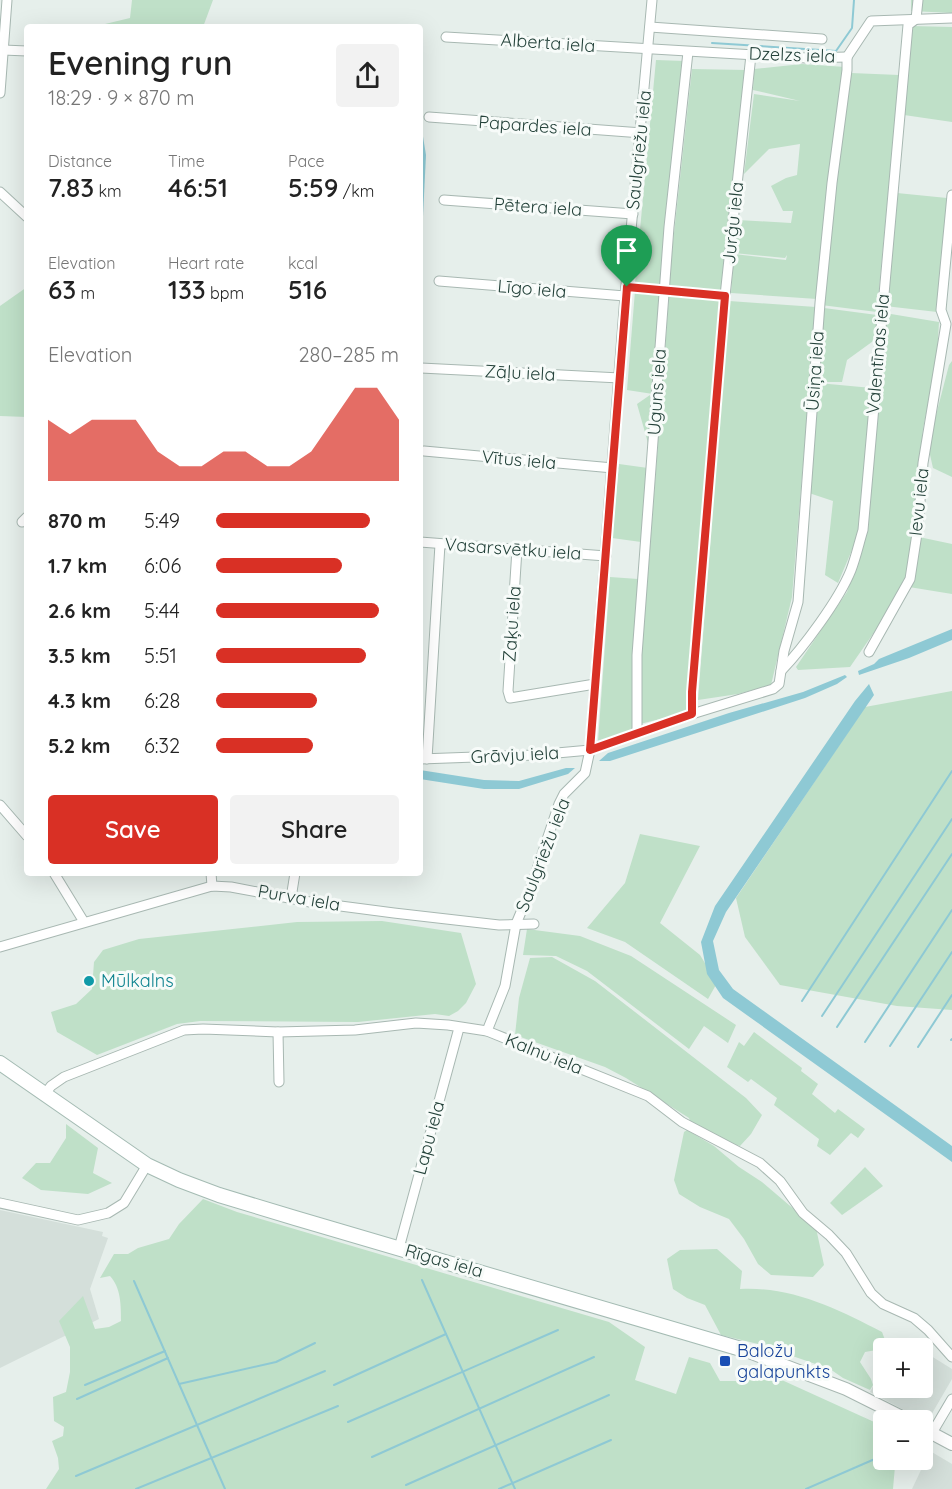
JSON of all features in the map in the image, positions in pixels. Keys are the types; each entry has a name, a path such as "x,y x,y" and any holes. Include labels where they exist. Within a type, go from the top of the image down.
{"main road":[{"name":"Rīgas iela","path":"0,1063 147,1165 179,1180 219,1195 741,1349"}],"street":[{"path":"0,93 7,0"},
{"name":"Saulgriežu iela","path":"487,1032 506,986 516,924 559,804 564,794 585,773 590,750 626,292 642,133 652,0"},
{"path":"916,19 918,0"},
{"name":"Dzelzs iela","path":"649,49 807,58 847,57 872,21 952,18"},
{"name":"Valentīnas iela","path":"781,671 829,610 842,588 863,530 908,24 916,19"},
{"path":"650,27 822,39"},
{"name":"Alberta iela","path":"446,37 649,49"},
{"path":"3,50 24,51"},
{"name":"Uguns iela","path":"637,733 637,655 669,227 688,52"},
{"name":"Jurģu iela","path":"692,714 706,502 751,55"},
{"name":"Ūsiņa iela","path":"779,684 783,651 798,602 820,303 847,57"},
{"name":"Papardes iela","path":"429,117 642,133"},
{"path":"0,192 24,214"},
{"name":"Ievu iela","path":"868,652 910,579 918,527 923,463 944,343 946,324 941,310 952,195"},
{"name":"Pētera iela","path":"444,200 633,214"},
{"name":"Līgo iela","path":"439,281 626,292 665,290 725,296"},
{"name":"Zāļu iela","path":"423,368 620,378"},
{"name":"Vītus iela","path":"424,452 613,468"},
{"name":"Vasarsvētku iela","path":"423,542 606,556"},
{"path":"424,759 440,544"},
{"name":"Zaķu iela","path":"517,549 508,691 510,698 595,684"},
{"name":"Grāvju iela","path":"424,759 535,755 590,750 692,714 773,689 779,684"},
{"path":"0,805 24,833"},
{"path":"56,876 84,921"},
{"path":"211,876 212,886"},
{"path":"291,898 295,876"},
{"name":"Purva iela","path":"0,947 212,886 394,913 499,925 534,924"},
{"name":"Kalnu iela","path":"45,1094 51,1086 64,1077 184,1030 278,1032 355,1030 433,1023 487,1032 648,1096 681,1122 760,1163 780,1181 803,1214 830,1236 846,1253 871,1293 883,1304 914,1318 952,1357"},
{"name":"Lapu iela","path":"399,1248 459,1028"},
{"path":"278,1032 279,1082"},
{"path":"0,1203 78,1220 108,1213 124,1203 147,1165"},
{"name":"Rīgas iela","path":"741,1349 846,1389 888,1410"},
{"path":"933,1423 952,1399"},
{"path":"933,1434 952,1444"}],"shaded area":[{"path":"0,1210 103,1232 102,1236 108,1238 90,1289 99,1319 0,1368"},
{"path":"933,1357 952,1369 952,1379 933,1412 904,1410 881,1398 933,1398"},
{"path":"933,1453 952,1464 952,1489 912,1489 921,1470 933,1470"}],"green space":[{"path":"132,0 213,0 204,24 105,24 130,18"},
{"path":"911,0 952,0 952,13 911,11"},
{"path":"912,26 952,27 952,122 904,115"},
{"path":"656,60 685,61 660,285 635,283"},
{"path":"802,64 845,67 817,299 731,293 734,254 786,260 787,255 785,258 734,253 738,220 791,223 793,211 783,211 771,186 797,175 800,144 769,149 744,174 754,94 800,101 753,90 754,69"},
{"path":"692,69 747,70 722,288 719,291 668,288"},
{"path":"851,73 899,75 877,312 821,305"},
{"path":"897,193 947,198 937,312 885,306"},
{"path":"24,289 24,417 0,416 0,306"},
{"path":"635,291 661,294 653,394 627,390"},
{"path":"669,295 721,301 688,712 640,724 640,675 658,444 648,443 637,404 650,395 657,421 660,421"},
{"path":"729,301 816,307 792,597 771,685 738,694 698,700"},
{"path":"824,308 877,315 876,339 847,360 842,382 817,382"},
{"path":"885,313 939,322 937,356 923,429 917,504 906,581 850,667 798,670 796,667 847,592 865,541"},
{"path":"952,361 952,477 933,468 928,446 949,365"},
{"path":"818,383 872,388 857,538 838,583 825,575 833,501 809,493"},
{"path":"619,464 648,468 641,542 612,538"},
{"path":"919,537 952,544 952,594 909,587"},
{"path":"610,577 638,579 633,731 598,741"},
{"path":"952,691 952,1010 897,1006 780,985 745,937 736,898 865,707"},
{"path":"640,834 700,846 660,923 700,955 717,983 708,999 625,942 587,928 625,883"},
{"path":"382,921 461,933 476,984 466,1003 458,1011 449,1016 435,1014 358,1022 200,1021 177,1024 97,1055 57,1032 51,1012 76,1004 92,989 94,962 103,950 139,939 297,922"},
{"path":"527,929 580,936 631,956 736,1025 728,1043 704,1026 689,1049 587,971 556,956 523,955"},
{"path":"552,957 595,981 746,1098 762,1115 751,1134 740,1146 718,1140 691,1124 689,1118 605,1067 515,1035 519,998 530,958"},
{"path":"754,1032 802,1068 801,1071 818,1084 812,1094 835,1113 838,1109 865,1129 858,1138 851,1133 830,1155 817,1146 819,1139 774,1105 777,1098 751,1079 748,1082 727,1067 739,1042 744,1046"},
{"path":"66,1124 98,1148 93,1173 112,1183 88,1194 41,1190 22,1178 36,1163 50,1163 66,1138"},
{"path":"687,1130 714,1146 762,1182 816,1228 824,1265 813,1277 771,1275 758,1264 729,1219 700,1207 679,1194 674,1180 684,1132"},
{"path":"865,1167 883,1186 842,1215 830,1203"},
{"path":"203,1199 237,1212 609,1322 645,1347 635,1380 676,1394 689,1357 710,1363 720,1381 736,1381 753,1367 873,1421 873,1470 895,1470 893,1489 46,1489 59,1469 52,1441 63,1436 64,1427 54,1421 53,1397 66,1392 70,1372 70,1347 59,1321 83,1296 95,1329 109,1327 121,1321 118,1291 114,1281 110,1276 100,1278 114,1254 128,1254 138,1248 169,1239 179,1224"},
{"path":"717,1249 742,1271 740,1289 778,1291 796,1295 831,1307 882,1332 884,1338 873,1338 873,1351 865,1352 860,1362 871,1379 873,1385 870,1390 843,1378 830,1369 758,1344 721,1335 705,1305 673,1289 667,1259 680,1250"}],"water":[{"path":"423,136 426,155 423,216"},
{"path":"952,629 952,640 859,675 858,671 874,664 879,659"},
{"path":"845,675 847,677 837,684 805,698 610,761 599,761 608,753 729,713 803,692"},
{"path":"869,684 874,695 726,912 713,941 719,970 733,989 952,1146 952,1162 723,998 707,974 701,942 715,906 855,701"},
{"path":"566,768 575,768 568,774 519,789 484,789 423,779 423,770 484,780 519,781"}],"waterway":[{"path":"712,43 836,51 852,28 854,0"},
{"path":"802,1001 952,771"},
{"path":"822,1016 952,819"},
{"path":"837,1027 952,854"},
{"path":"865,1042 952,910"},
{"path":"890,1046 952,952"},
{"path":"918,1047 952,995"},
{"path":"422,1280 515,1489"},
{"path":"134,1281 225,1489"},
{"path":"348,1422 558,1330"},
{"path":"334,1385 446,1334"},
{"path":"179,1384 276,1362 315,1343"},
{"path":"85,1385 165,1351"},
{"path":"372,1457 594,1357"},
{"path":"77,1399 168,1358"},
{"path":"76,1476 325,1371"},
{"path":"406,1485 609,1395"},
{"path":"136,1489 338,1406"},
{"path":"499,1489 611,1440"},
{"path":"806,1489 873,1460"}],"place":[{"name":"Mūlkalns","path":"89,981"},
{"name":"Baložu galapunkts","path":"725,1361"}],"route":[{"path":"627,287 725,296 706,502 692,714 590,750 625,296 627,287"}]}
